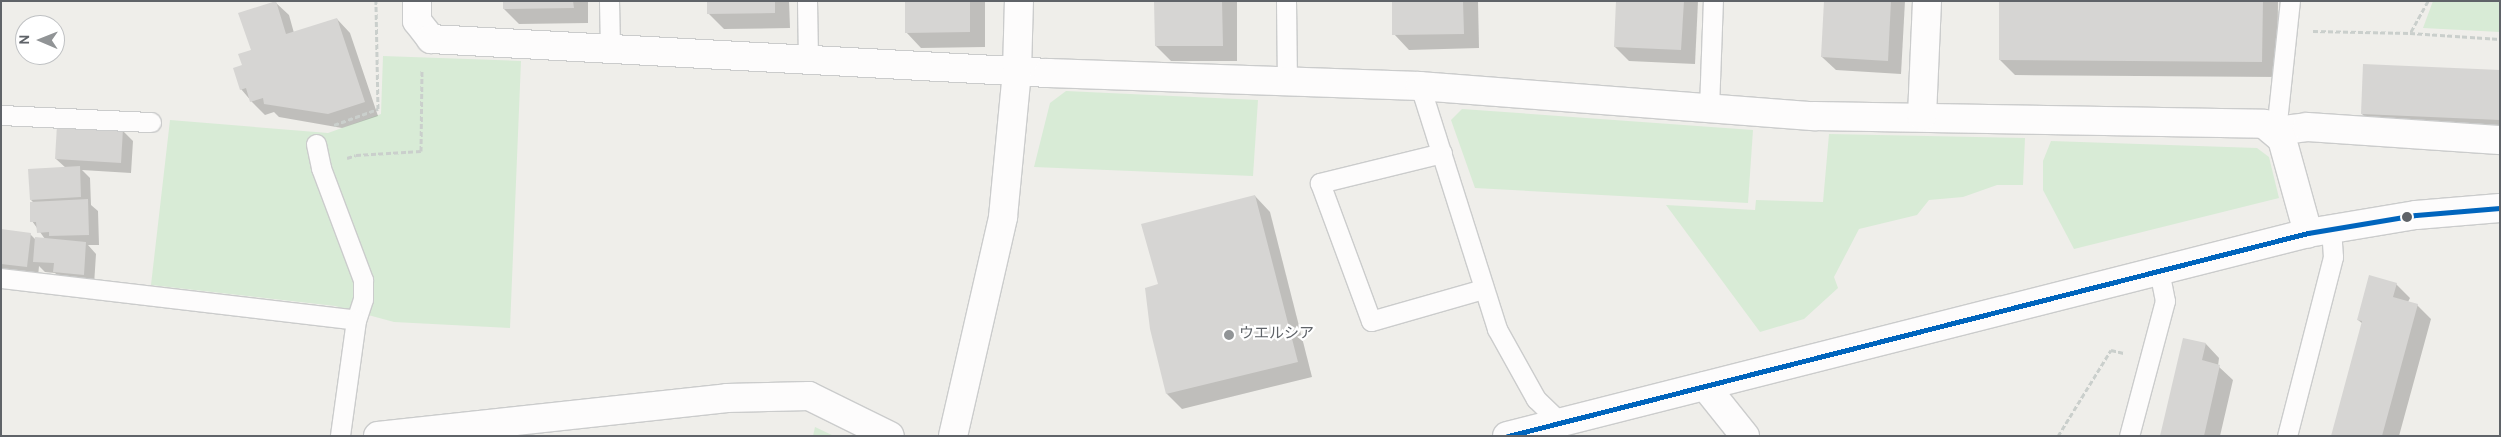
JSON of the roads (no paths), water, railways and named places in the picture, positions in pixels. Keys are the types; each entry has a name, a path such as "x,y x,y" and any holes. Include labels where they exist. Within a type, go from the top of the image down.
{"street":[{"path":"416,1 418,21 431,39 1017,71 1420,86 1814,116 1922,116 2264,124 2276,131 2282,139 2320,230"},
{"path":"953,436 1003,217 1017,71 1019,1"},
{"path":"1922,116 1927,1"},
{"path":"2276,131 2307,128 2500,140"},
{"path":"1507,436 1565,429 1705,386 2320,230 2416,215 2500,208"},
{"path":"1705,386 1745,436"},
{"path":"378,436 726,398 809,396 890,436"}],"lane":[{"path":"609,1 610,49"},
{"path":"807,1 808,60"},
{"path":"1286,1 1287,81"},
{"path":"1708,108 1713,1"},
{"path":"2276,131 2290,1"},
{"path":"1420,86 1496,329 1536,399 1565,429"},
{"path":"1,115 151,122"},
{"path":"316,144 321,168 364,280 363,299 356,320 340,436"},
{"path":"1442,153 1320,183 1371,321 1483,289"},
{"path":"2287,436 2333,257 2320,230"},
{"path":"2128,436 2165,301 2159,270"},
{"path":"1,278 356,320"}],"place":[{"name":"ウエルシア","path":"1229,335"}]}
